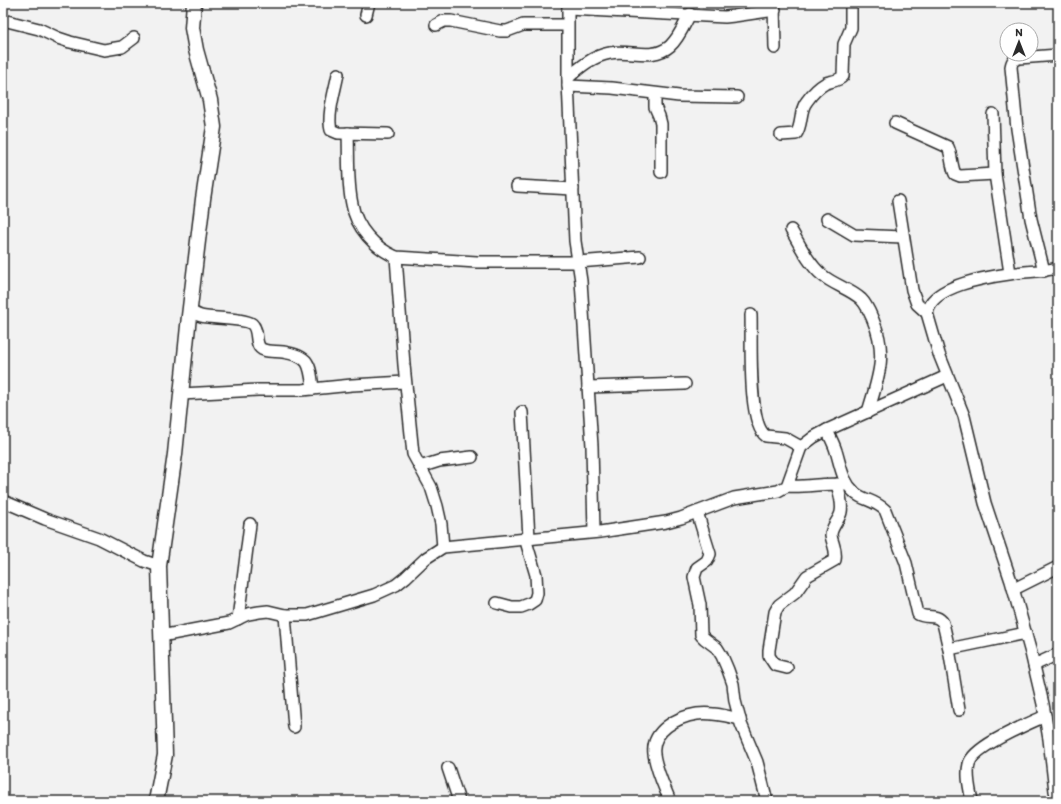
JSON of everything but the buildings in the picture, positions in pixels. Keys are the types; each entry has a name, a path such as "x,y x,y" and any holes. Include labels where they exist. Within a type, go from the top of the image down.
{"main road":[{"path":"156,801 165,755 159,566 175,454 203,199 214,126 210,100 196,50 192,28 194,3"}],"street":[{"path":"366,15 369,3"},
{"path":"781,135 796,134 802,110 808,100 818,88 841,79 843,76 844,44 851,28 851,3"},
{"path":"594,532 592,446 582,281 575,241 568,82 568,6 734,16 774,6 775,48"},
{"path":"568,82 588,62 601,55 612,52 646,54 659,53 666,50 676,39 690,14"},
{"path":"3,20 39,29 70,42 104,50 122,48 134,38"},
{"path":"436,25 444,21 451,21 500,31 507,31 523,25 567,25"},
{"path":"1044,271 1029,212 1010,67 1011,62 1019,58 1058,55"},
{"path":"338,74 330,125 331,130 338,133 388,134"},
{"path":"568,82 655,94 737,97"},
{"path":"655,94 655,107 661,124 661,172"},
{"path":"993,114 995,174 1010,273"},
{"path":"896,123 948,147 951,154 954,174 960,176 995,174"},
{"path":"348,133 352,206 366,235 386,253 396,257 477,262 578,262 640,257"},
{"path":"517,186 573,189"},
{"path":"898,201 912,290 917,304 927,313"},
{"path":"828,220 854,234 903,237"},
{"path":"791,230 810,261 822,275 861,300 868,307 875,324 881,350 879,376 868,412"},
{"path":"396,257 405,382 414,454 431,488 437,506 441,524 443,547"},
{"path":"1058,268 1044,271 1010,273 958,285 940,294 927,308 938,354 964,416 985,503 1014,589 1026,633 1045,716 1055,791 1058,801"},
{"path":"190,311 200,316 244,321 252,324 255,328 259,346 263,350 284,352 305,359 309,363 313,389"},
{"path":"751,315 751,379 756,417 760,428 766,436 784,438 801,447"},
{"path":"787,486 801,447 814,438 827,430 947,376"},
{"path":"181,394 258,390 302,390 352,384 405,382"},
{"path":"588,387 685,384"},
{"path":"497,603 512,607 521,607 535,600 537,593 536,575 527,538 522,412"},
{"path":"827,430 834,446 843,478 858,496 879,504 885,510 906,563 918,614 926,617 936,617 941,620 949,649 959,710"},
{"path":"420,467 439,461 472,456"},
{"path":"161,636 229,623 248,614 259,612 268,611 299,616 312,614 385,591 406,577 426,558 443,547 594,532 666,522 734,498 778,491 787,486 803,487 837,484 849,486"},
{"path":"787,668 775,664 769,656 775,612 779,605 795,593 808,576 835,560 835,547 831,535 841,512 842,505 837,484"},
{"path":"3,501 45,519 99,538 144,561 159,566"},
{"path":"697,512 710,554 707,561 697,568 694,577 700,605 701,632 704,639 716,648 722,656 733,684 735,701 740,719 757,762 768,801"},
{"path":"238,619 250,524"},
{"path":"1014,589 1058,567"},
{"path":"285,614 294,727"},
{"path":"949,649 1026,633"},
{"path":"1034,665 1058,654"},
{"path":"670,801 654,754 654,744 659,734 672,722 697,714 713,714 740,719"},
{"path":"972,801 968,774 969,763 974,755 990,742 1045,716"},
{"path":"448,768 459,801"}]}
